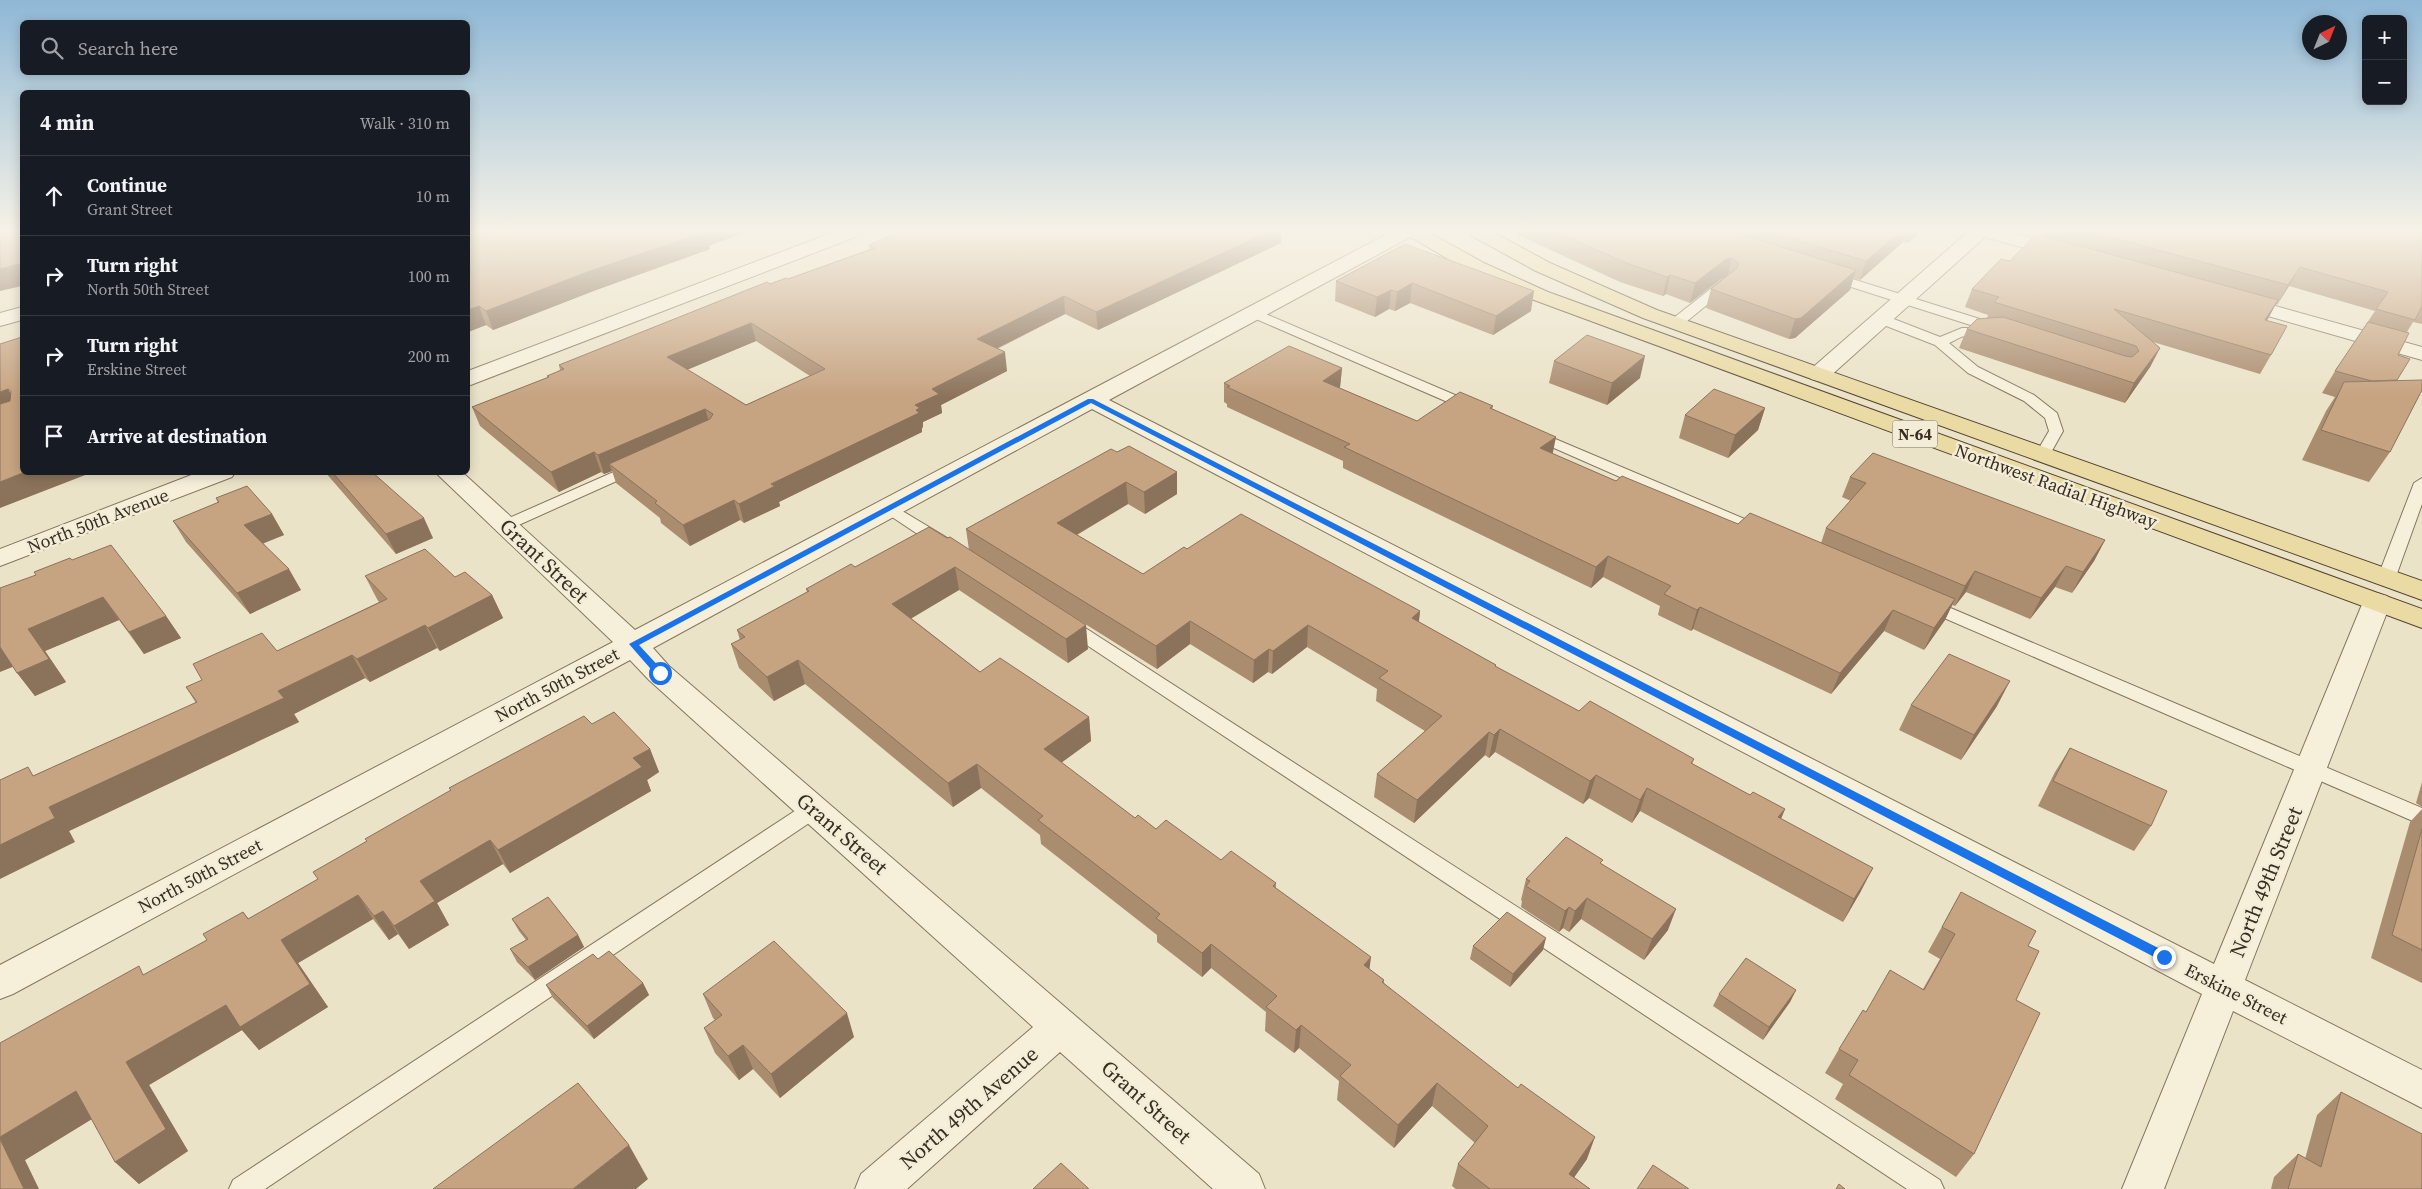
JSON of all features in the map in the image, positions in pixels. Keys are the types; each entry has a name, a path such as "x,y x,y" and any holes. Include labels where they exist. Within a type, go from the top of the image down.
{"main road":[{"name":"Northwest Radial Highway","path":"1521,287 2382,590 2422,592"},
{"name":"Northwest Radial Highway","path":"1589,287 1676,323 2043,455 2382,590 2422,619"}],"street":[{"path":"470,378 706,287"},
{"name":"North 50th Street","path":"0,983 1300,287"},
{"path":"1819,374 1917,287"},
{"path":"2215,296 2422,354"},
{"path":"0,320 20,314"},
{"name":"Erskine Street","path":"1090,400 2422,1090"},
{"name":"North 50th Avenue","path":"0,558 216,475"},
{"name":"Grant Street","path":"450,475 633,644 660,673 1244,1189"},
{"name":"North 49th Street","path":"2142,1189 2382,590"},
{"name":"North 49th Avenue","path":"876,1189 1061,1027"}],"lane":[{"path":"1676,323 1720,287"},
{"path":"1865,287 2010,333 1962,332 1940,342"},
{"path":"1254,313 1491,415"},
{"path":"1881,319 1940,342 1973,370 2029,398 2052,416 2056,431 2043,455"},
{"path":"1518,427 1773,537"},
{"path":"506,525 648,461"},
{"path":"2382,590 2422,482"},
{"path":"889,508 964,557"},
{"path":"1910,596 2422,817"},
{"path":"1047,611 1931,1189"},
{"path":"242,1189 814,809"}],"building":[{"path":"470,287 547,287 486,311 479,306 470,309"},
{"path":"753,287 1149,287 1096,312 1064,296 977,339 1005,352 932,389 939,394 915,405 920,408 916,410 919,413 771,484 775,486 739,504 734,500 683,525 655,503 657,501 609,464 710,419 713,414 705,409 598,455 594,452 551,472 472,407 549,377 547,376 564,369 559,365","holes":["751,323 825,369 746,405 667,357"]},
{"path":"1353,287 1405,287 1397,292 1391,290 1377,297"},
{"path":"1423,287 1524,287 1534,291 1496,316"},
{"path":"1836,287 1801,318 1795,319 1711,289"},
{"path":"1973,287 2232,287 2278,300 2265,320 2287,326 2271,355 2114,309 2160,348 2134,383 1967,329 1977,319 2003,317 2125,356 2132,357 2139,351 2136,346 1994,302 1999,297 1972,289"},
{"path":"2372,287 2422,287 2422,306 2415,320 2376,309 2388,292"},
{"path":"2368,322 2409,333 2398,355 2410,359 2397,380 2372,381 2335,371"},
{"path":"1587,335 1645,356 1612,383 1554,361"},
{"path":"20,338 20,474 0,482 0,404 10,401 11,391 8,389 0,392 0,344"},
{"path":"1289,346 1342,368 1323,381 1417,421 1460,392 1493,406 1490,408 1556,437 1540,448 1616,481 1622,476 1738,524 1750,513 1955,599 1934,628 1893,610 1840,673 1700,607 1697,610 1664,594 1671,586 1608,556 1596,567 1344,447 1350,444 1227,387 1230,386 1224,383"},
{"path":"2422,380 2422,390 2390,452 2321,430 2344,382"},
{"path":"1714,389 1765,408 1735,435 1685,415"},
{"path":"1129,446 1177,472 1144,492 1126,482 1057,523 1143,574 1184,547 1187,549 1241,514 1420,611 1412,618 1495,666 1579,711 1590,701 1694,759 1691,763 1750,795 1753,792 1785,809 1778,817 1873,868 1854,899 1647,788 1640,800 1596,775 1590,781 1500,729 1494,735 1489,732 1417,800 1377,774 1442,716 1379,678 1388,671 1308,625 1273,651 1269,649 1254,660 1190,621 1156,646 966,529 1111,449 1117,452"},
{"path":"1873,453 2105,540 2083,572 2066,566 2041,598 1975,571 1965,586 1826,528 1866,483 1850,477"},
{"path":"335,475 375,475 424,518 386,534"},
{"path":"247,486 272,514 244,525 289,569 237,593 173,521 219,502 216,498"},
{"path":"929,527 947,538 950,537 1086,625 1066,639 955,567 892,604 980,672 1000,658 1089,717 1044,749 1135,818 1138,815 1156,829 1166,820 1221,860 1231,851 1276,883 1273,886 1371,957 1364,965 1384,980 1382,982 1518,1088 1521,1084 1595,1137 1569,1174 1590,1189 1490,1189 1458,1164 1488,1126 1437,1083 1398,1125 1340,1076 1351,1065 1301,1025 1296,1030 1266,1007 1277,996 1211,944 1202,953 1156,918 1160,914 1038,820 1043,816 977,764 948,783 798,660 767,677 731,644 745,637 737,630 809,591 806,589 851,564 855,567"},
{"path":"111,545 166,616 129,632 103,597 28,629 49,659 17,673 0,647 0,588 36,575 34,572 70,558 72,560"},
{"path":"425,549 455,577 465,572 492,595 428,628 425,625 357,659 352,655 278,691 284,698 49,807 55,818 0,845 0,780 28,767 33,776 197,702 186,687 202,680 193,664 262,633 277,651 387,599 365,576"},
{"path":"1949,654 2010,681 1974,735 1911,705"},
{"path":"614,712 650,749 633,758 642,767 498,850 490,840 420,881 435,901 394,926 383,911 374,916 358,895 281,940 310,984 240,1027 226,1005 126,1062 166,1129 115,1162 76,1091 0,1137 0,1043 139,966 143,975 207,940 203,934 243,912 248,919 318,879 313,872 367,841 365,839 451,790 449,788 584,716 592,724"},
{"path":"2070,748 2167,791 2151,826 2053,781"},
{"path":"2422,829 2422,950 2392,935"},
{"path":"1566,837 1603,860 1600,863 1676,909 1652,939 1587,898 1575,911 1569,907 1565,911 1526,886 1530,881 1526,879"},
{"path":"1961,892 2036,931 2028,946 2039,951 2016,1000 2040,1013 1974,1154 1849,1075 1858,1060 1839,1049 1863,1010 1866,1012 1890,970 1924,990 1955,934 1942,927"},
{"path":"548,897 578,935 528,967 510,949 528,939 512,919"},
{"path":"1507,912 1546,938 1513,974 1473,946"},
{"path":"774,941 847,1013 771,1074 743,1045 728,1056 704,1028 722,1015 703,994"},
{"path":"609,951 643,983 587,1026 546,985 593,954 598,959"},
{"path":"1746,958 1796,990 1769,1027 1719,994"},
{"path":"578,1083 629,1145 573,1189 433,1189"},
{"path":"2341,1092 2422,1134 2422,1189 2288,1189 2298,1154 2321,1167"},
{"path":"0,1139 24,1189 0,1189"},
{"path":"1061,1163 1089,1189 1033,1189"},
{"path":"1653,1165 1689,1189 1637,1189"},
{"path":"1839,1184 1845,1189 1836,1189"}],"route":[{"path":"660,673 633,644 1090,400 2164,957"}]}
